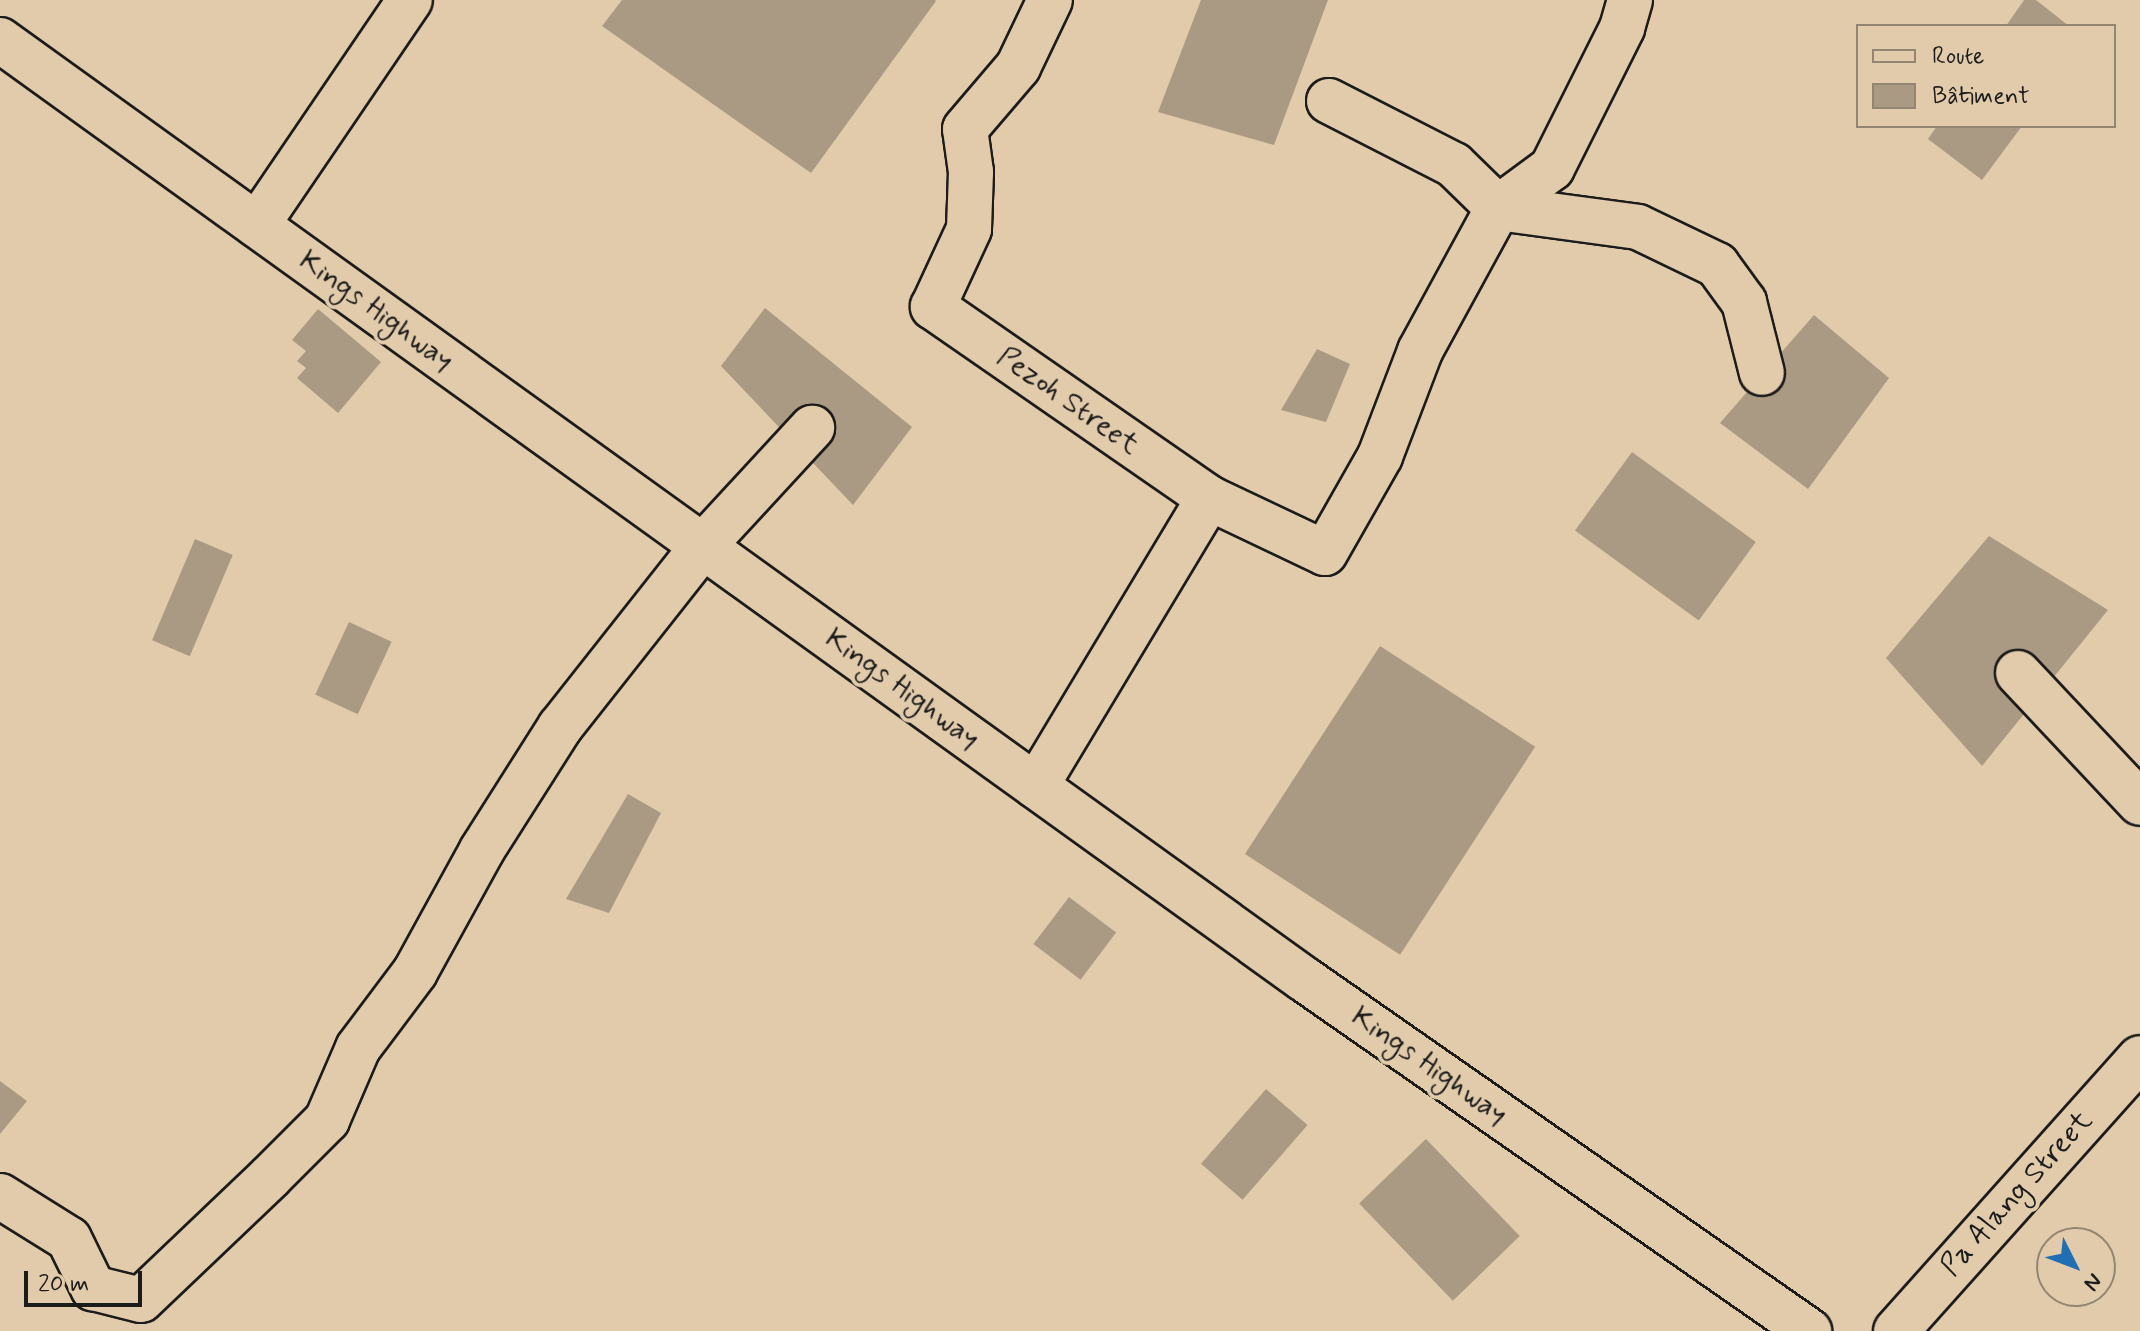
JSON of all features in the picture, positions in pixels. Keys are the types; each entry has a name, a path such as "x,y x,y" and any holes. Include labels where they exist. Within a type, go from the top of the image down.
{"street":[{"path":"257,225 410,0"},
{"name":"Pezoh Street","path":"1050,0 1018,67 965,129 971,172 969,229 933,307 1209,498"},
{"path":"1036,786 1209,498 1325,553 1380,456 1420,351 1498,208 1552,168 1622,28 1630,0"},
{"name":"Kings Highway","path":"0,40 1036,786 1809,1331"},
{"path":"1329,101 1454,165 1498,208 1638,227 1717,265 1744,302 1762,373"},
{"path":"0,1196 69,1239 93,1288 141,1300 327,1120 358,1048 415,972 482,850 560,727 703,546 812,428"},
{"path":"2018,673 2140,803"},
{"name":"Pa Alang Street","path":"1896,1331 2140,1058"}],"building":[{"path":"622,0 936,1 811,173 602,26"},
{"path":"1201,0 1328,0 1274,145 1158,112"},
{"path":"2024,0 2036,0 2066,24 2007,24"},
{"path":"1936,128 2021,128 1982,180 1928,139"},
{"path":"765,308 912,427 853,505 721,366"},
{"path":"318,309 381,362 338,413 297,378 306,368 297,361 306,351 292,340"},
{"path":"1814,315 1889,378 1808,489 1720,423"},
{"path":"1317,349 1350,364 1326,422 1281,410"},
{"path":"1632,452 1756,542 1699,620 1575,530"},
{"path":"1989,536 2108,610 1982,766 1886,658"},
{"path":"195,539 233,555 190,656 152,640"},
{"path":"349,622 392,642 358,714 315,695"},
{"path":"1380,646 1535,747 1400,955 1245,854"},
{"path":"628,794 661,813 609,913 566,899"},
{"path":"1069,897 1116,933 1081,980 1033,944"},
{"path":"0,1081 27,1101 0,1134"},
{"path":"1266,1089 1308,1125 1243,1200 1201,1164"},
{"path":"1426,1139 1520,1236 1453,1301 1359,1204"}]}
